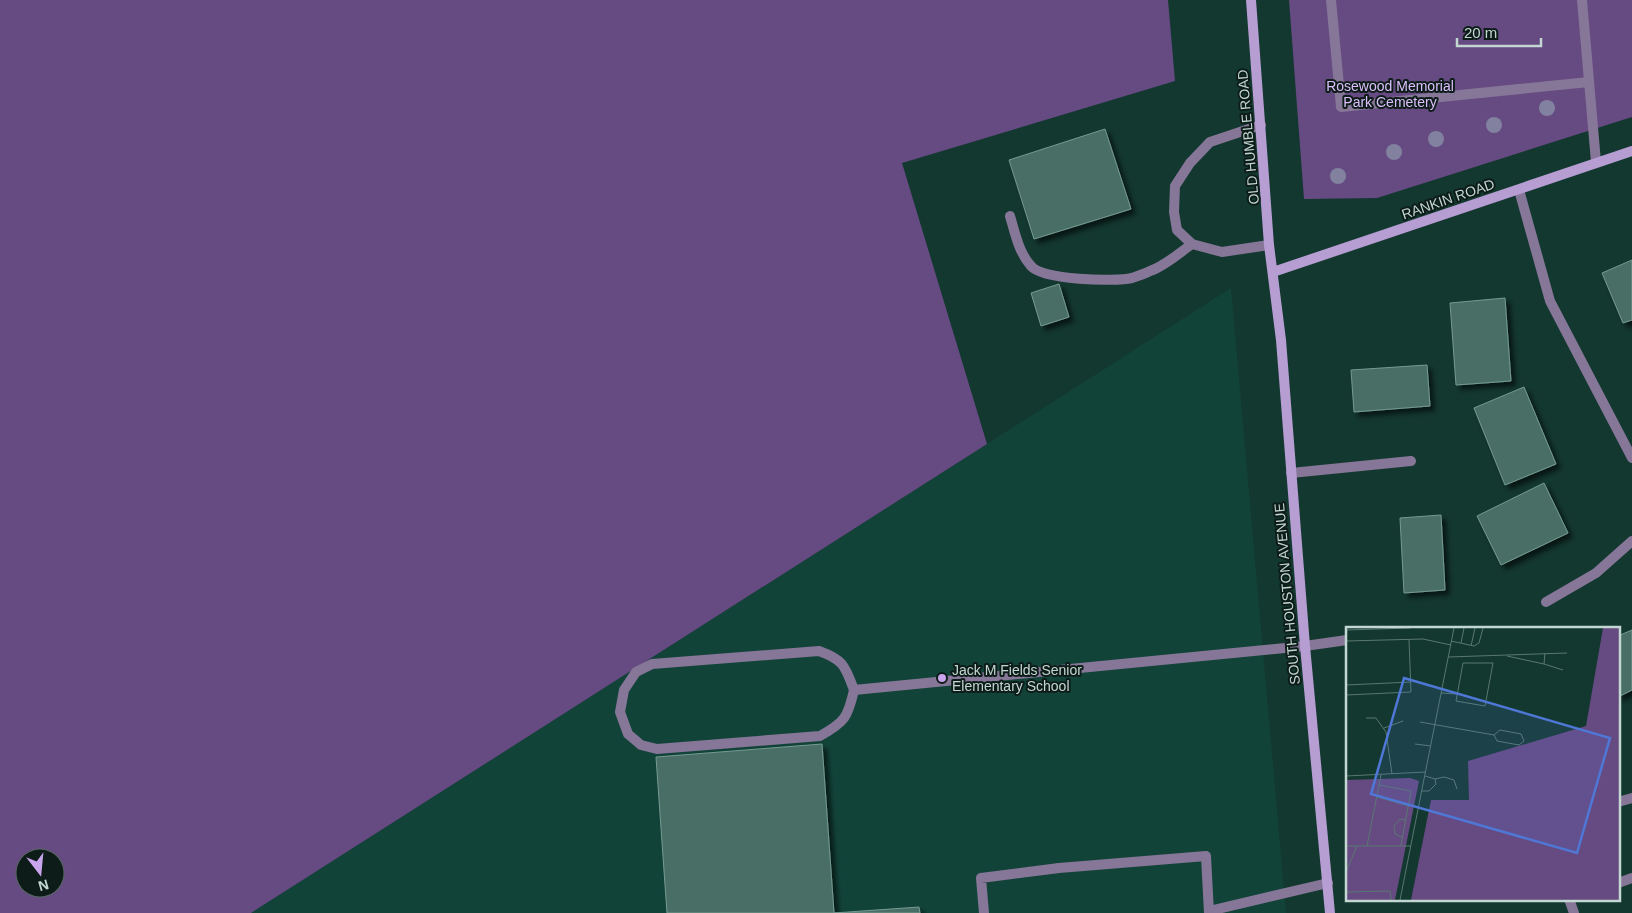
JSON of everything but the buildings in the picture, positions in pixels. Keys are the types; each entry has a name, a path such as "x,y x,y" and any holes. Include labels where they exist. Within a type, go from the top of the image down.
{"main road":[{"name":"OLD HUMBLE ROAD","path":"1252,0 1272,272"},
{"name":"RANKIN ROAD","path":"1272,272 1632,151"},
{"name":"SOUTH HOUSTON AVENUE","path":"1272,272 1281,340 1305,646 1330,913"}],"lane":[{"path":"1331,0 1342,108 1589,82"},
{"path":"1582,0 1596,162"},
{"path":"1261,125 1210,142 1190,164 1175,186 1174,212 1177,230 1192,244 1222,252 1269,245"},
{"path":"1519,190 1550,301 1632,458"},
{"path":"1010,216 1018,242 1027,261 1037,272 1086,280 1131,278 1153,270 1192,244"},
{"path":"1291,473 1411,461"},
{"path":"1546,602 1596,573 1632,541"},
{"path":"854,690 1305,646 1346,640"},
{"path":"819,651 834,656 846,668 854,690 849,712 838,726 820,736 657,749 641,745 628,734 620,712 624,690 636,672 652,664 819,651"},
{"path":"984,913 981,878 1059,868 1206,856 1209,912 1328,883"},
{"path":"1620,882 1632,878"},
{"path":"1569,900 1574,913"}],"shaded area":[{"name":"Jack M Fields Senior Elementary School","path":"1231,288 1286,913 251,913 987,444"}],"green space":[{"path":"0,0 1168,0 1175,81 902,163 987,444 251,913 0,913"},
{"name":"Rosewood Memorial Park Cemetery","path":"1289,0 1632,0 1632,117 1377,198 1304,199"}],"place":[{"name":"Jack M Fields Senior Elementary School","path":"942,678"}]}
